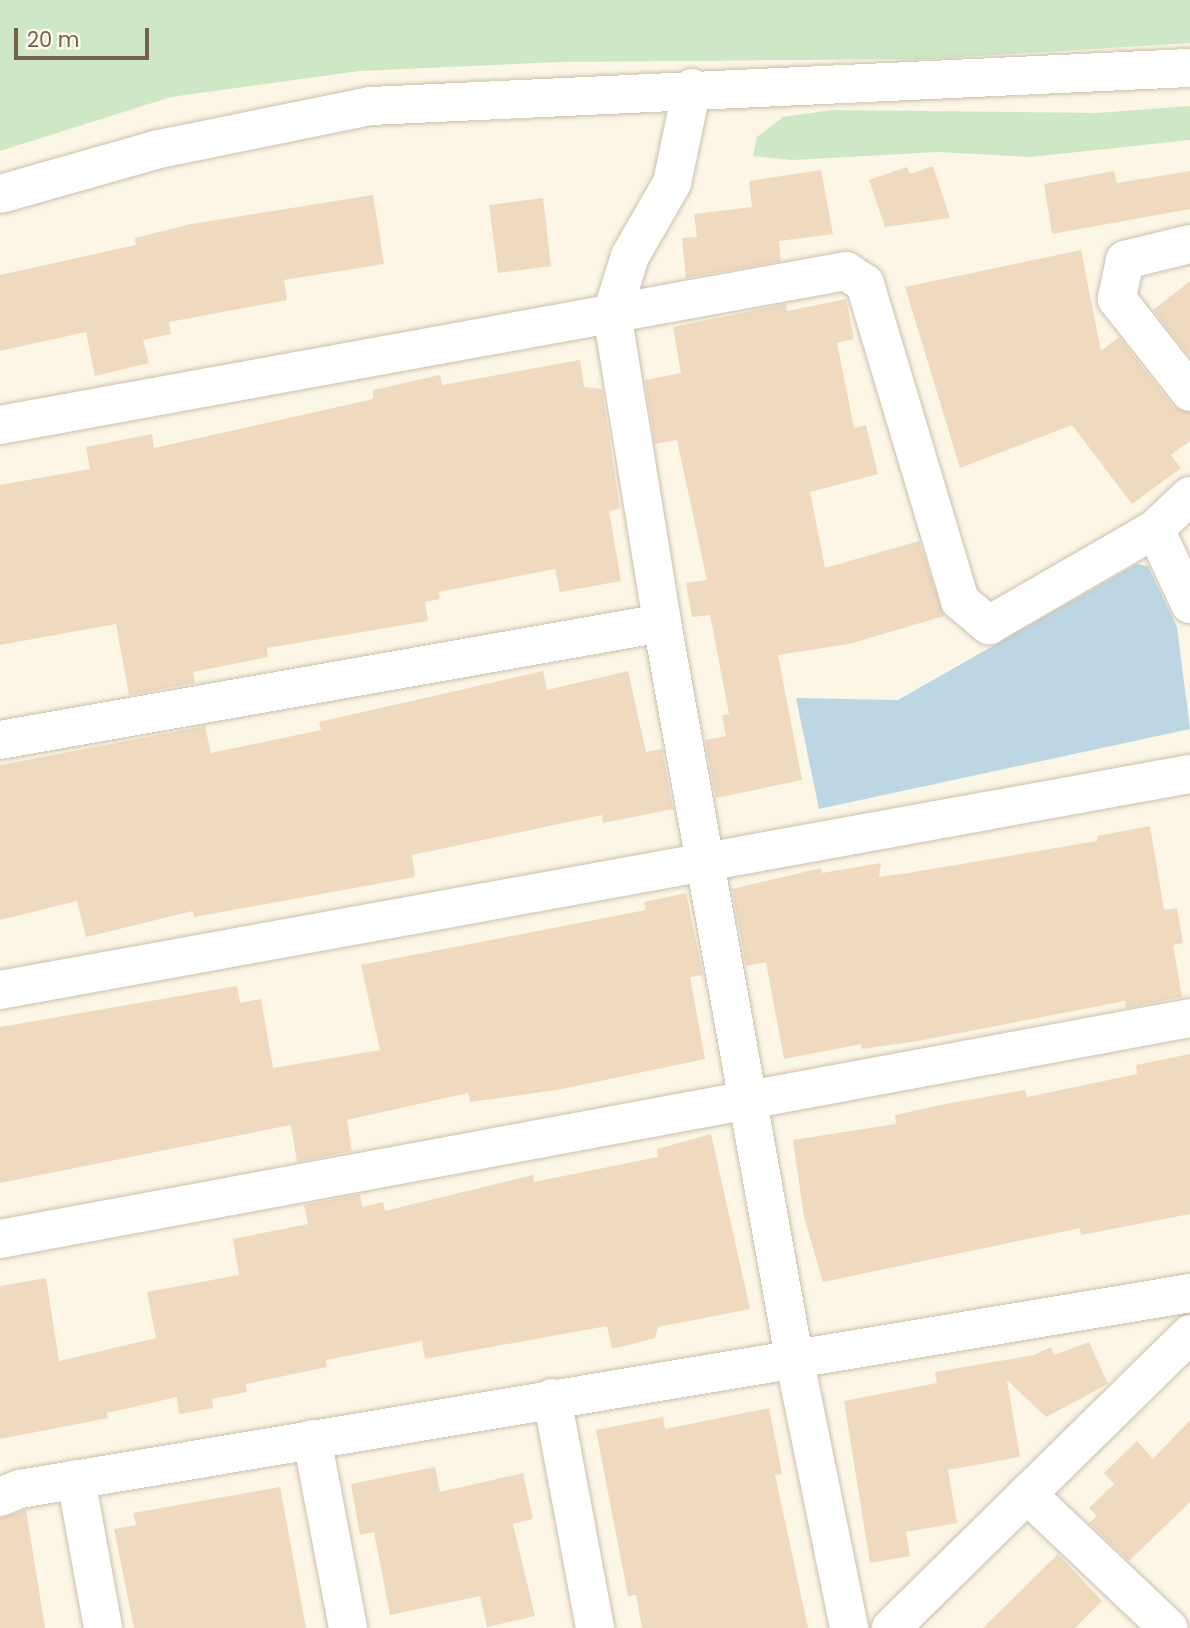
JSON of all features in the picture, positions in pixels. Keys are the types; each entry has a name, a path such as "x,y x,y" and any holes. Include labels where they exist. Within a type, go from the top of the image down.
{"street":[{"path":"0,194 184,143 371,106 692,88 1190,68"},
{"path":"692,88 672,183 631,256 612,313 662,623 794,1357 849,1628"},
{"path":"1190,243 1125,260 1117,299 1190,392"},
{"path":"0,425 846,271 865,284 960,601 989,625 1155,529 1190,496"},
{"path":"1155,529 1190,604"},
{"path":"0,740 662,623"},
{"path":"0,990 1190,774"},
{"path":"0,1239 750,1103 1190,1018"},
{"path":"0,1497 76,1479 1190,1293"},
{"path":"891,1628 1190,1334"},
{"path":"552,1398 595,1628"},
{"path":"312,1439 348,1628"},
{"path":"76,1479 103,1628"},
{"path":"1027,1494 1168,1628"}],"green space":[{"path":"0,0 1190,0 1190,43 928,59 558,62 359,71 171,97 0,151"},
{"path":"1190,106 1190,140 1030,157 938,152 792,160 753,156 757,137 783,117 832,110 1097,113"}],"water":[{"path":"1137,564 1148,566 1177,627 1190,729 819,809 796,698 898,700"}],"building":[{"path":"933,166 950,218 885,227 869,180 907,167 910,174"},
{"path":"821,170 833,234 779,241 781,261 686,278 682,238 697,237 694,214 752,207 749,181"},
{"path":"1114,171 1117,183 1190,171 1190,209 1052,234 1044,184"},
{"path":"373,195 384,264 284,280 287,300 169,322 171,334 143,340 149,363 95,376 86,332 0,351 0,275 136,245 135,238 191,224"},
{"path":"543,198 551,266 498,273 489,205"},
{"path":"1081,250 1101,351 1119,337 1173,406 1190,413 1190,441 1171,455 1181,468 1132,504 1072,425 960,468 905,287"},
{"path":"1190,281 1190,357 1153,310"},
{"path":"846,299 854,339 837,343 854,428 866,425 878,474 810,492 825,568 919,541 944,616 849,644 778,655 802,780 716,798 705,740 726,736 722,715 729,714 710,615 692,617 686,583 707,580 677,440 655,444 645,380 681,373 673,327 786,304 787,311"},
{"path":"580,360 584,387 602,389 620,509 609,511 621,581 560,592 555,569 439,592 440,599 425,602 428,621 267,648 268,657 193,672 195,683 129,695 116,624 0,645 0,485 90,469 86,447 152,434 154,448 373,399 373,390 440,375 442,385"},
{"path":"543,671 547,690 628,671 646,752 662,749 673,809 603,823 602,815 412,855 415,877 194,917 193,911 86,937 77,901 0,920 0,765 205,726 211,753 321,730 319,722"},
{"path":"1150,826 1164,910 1177,908 1183,943 1173,945 1182,997 1126,1008 1125,1001 918,1041 862,1049 861,1044 784,1059 766,962 746,966 732,889 821,868 822,873 881,863 879,877 908,873 1097,841 1097,836"},
{"path":"686,893 703,975 690,977 705,1059 557,1090 470,1102 468,1093 347,1120 352,1151 297,1162 291,1125 0,1183 0,1027 237,986 240,1003 261,999 273,1068 380,1050 361,965 646,910 644,902"},
{"path":"1190,1054 1190,1214 1081,1235 1080,1228 823,1282 804,1217 793,1140 896,1124 895,1115 945,1104 1025,1090 1027,1097 1137,1074 1136,1065"},
{"path":"711,1134 750,1309 658,1327 655,1338 612,1349 607,1326 425,1359 422,1341 326,1360 327,1367 246,1384 247,1392 212,1399 213,1408 179,1414 177,1397 107,1413 108,1418 0,1439 0,1286 46,1278 59,1361 156,1338 147,1292 239,1275 233,1239 308,1224 304,1205 360,1194 362,1207 383,1202 385,1211 533,1175 534,1182 658,1157 657,1149"},
{"path":"1089,1342 1108,1384 1046,1417 1007,1380 1020,1457 948,1470 957,1523 906,1532 910,1556 870,1563 844,1401 937,1383 935,1372 1034,1355 1051,1347 1054,1355"},
{"path":"769,1408 782,1474 775,1475 808,1628 642,1628 636,1595 628,1596 596,1430 663,1417 665,1429"},
{"path":"1190,1420 1190,1502 1129,1561 1089,1523 1097,1516 1089,1508 1114,1484 1104,1473 1137,1441 1153,1459"},
{"path":"435,1467 440,1492 523,1473 533,1519 513,1524 535,1616 487,1627 480,1596 390,1615 374,1532 360,1535 351,1484"},
{"path":"280,1487 306,1628 134,1628 114,1529 136,1525 133,1513"},
{"path":"26,1510 45,1628 0,1628 0,1518"},
{"path":"1058,1554 1102,1601 1075,1628 983,1628"}]}
